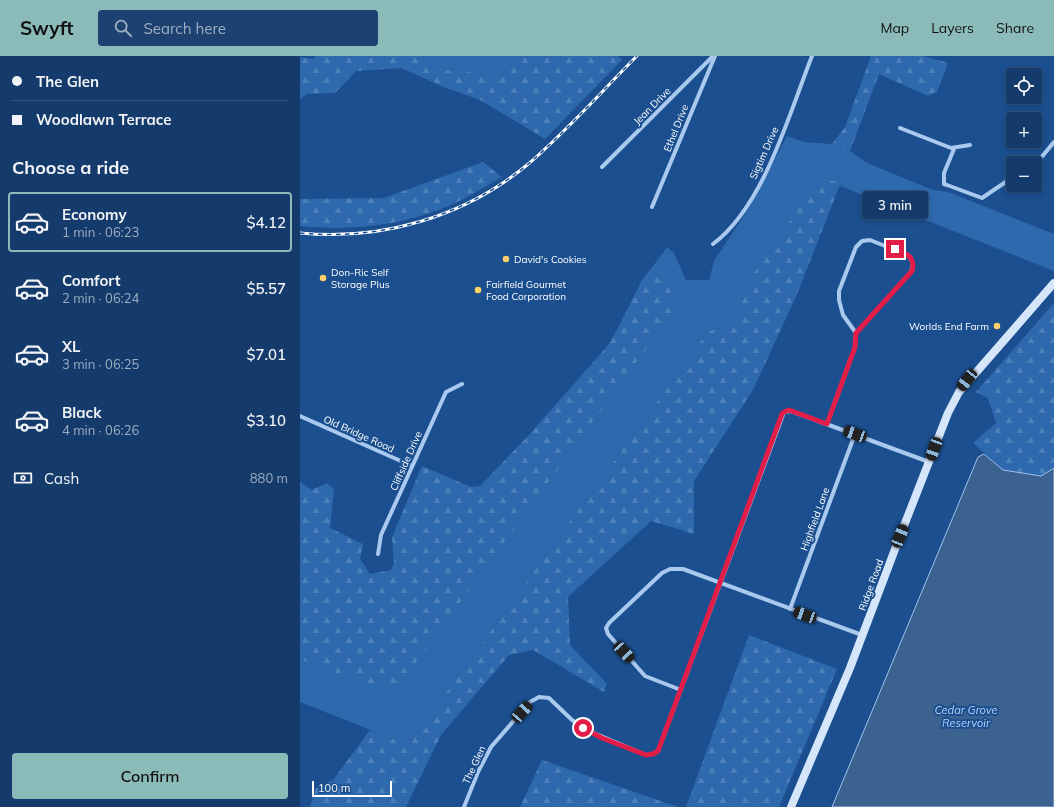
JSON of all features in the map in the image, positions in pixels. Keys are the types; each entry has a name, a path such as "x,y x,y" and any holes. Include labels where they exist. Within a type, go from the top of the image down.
{"main road":[{"name":"Ridge Road","path":"791,807 863,636 948,413 967,380 1029,314 1054,283"}],"street":[{"name":"Jean Drive","path":"602,167 714,56"},
{"name":"Ethel Drive","path":"652,207 714,56"},
{"name":"Sigtim Drive","path":"713,244 724,236 740,216 763,177 812,56"},
{"path":"900,128 954,148 970,145"},
{"path":"1042,157 1054,142"},
{"path":"954,148 943,178 944,184 947,186 982,198 1006,182"},
{"path":"827,424 855,347 856,333 842,312 839,296 856,247 862,241 870,240 908,255 912,259 913,268 856,333"},
{"name":"Cliffside Drive","path":"378,554 381,535 446,392 462,384"},
{"path":"863,636 720,583 683,569 670,569 658,576 611,621 606,628 608,634 642,673 650,679 680,690 720,583 782,414 784,412 789,410 930,462"},
{"name":"Old Bridge Road","path":"300,416 412,466"},
{"name":"Highfield Lane","path":"790,609 855,434"},
{"name":"The Glen","path":"464,807 478,772 491,747 530,702 536,698 549,698 577,724 602,738 648,755 656,753 659,748 680,690"}],"green space":[{"path":"316,56 425,56 446,70 501,75 517,56 618,56 622,60 545,139 480,100 441,86 402,68 356,71 335,93 307,94 300,99 300,57 313,59"},
{"path":"425,56 517,56 501,75 446,70"},
{"path":"871,56 923,56 948,63 937,92 928,96 879,74 850,151 832,144 845,127"},
{"path":"787,136 804,142 832,144 850,151 867,163 933,190 948,192 1054,234 1054,271 840,186 841,183 744,298 731,324 708,331 408,745 300,702 300,659 328,671 343,675 676,288 650,270 667,247 674,253 686,280 709,280 714,261 749,208"},
{"path":"483,162 502,177 457,202 433,212 396,222 358,227 338,228 300,226 300,199 384,198"},
{"path":"819,179 841,182 798,292 753,390 694,481 694,534 651,521 568,597 570,645 607,684 604,692 533,650 509,655 441,735 406,807 310,807 316,788 333,780 370,730 408,745 708,331 731,324 744,298 743,289"},
{"path":"650,270 676,288 672,314 394,692 328,671 300,659 300,482 312,490 327,483 334,489 330,528 363,544 360,559 370,574 391,570 394,563 392,537 422,466 471,487 480,486 528,436 610,343 642,280"},
{"path":"1054,303 1054,468 1041,476 1003,470 973,443 996,423 988,398 976,392"},
{"path":"749,635 837,669 779,807 686,807"},
{"path":"542,760 678,807 520,807"}],"water":[{"name":"Cedar Grove Reservoir","path":"984,454 1003,470 1041,476 1054,468 1054,807 832,807 978,457"}],"railway":[{"path":"300,233 330,235 391,229 420,222 476,199 527,165 569,126 637,56"}],"place":[{"name":"David's Cookies","path":"506,259"},
{"name":"Don-Ric Self Storage Plus","path":"323,278"},
{"name":"Fairfield Gourmet Food Corporation","path":"478,290"},
{"name":"Worlds End Farm","path":"997,326"}],"route":[{"path":"583,728 602,738 646,755 650,755 658,751 782,414 789,410 827,424 855,347 856,333 912,271 912,259 905,253 895,249"}]}
